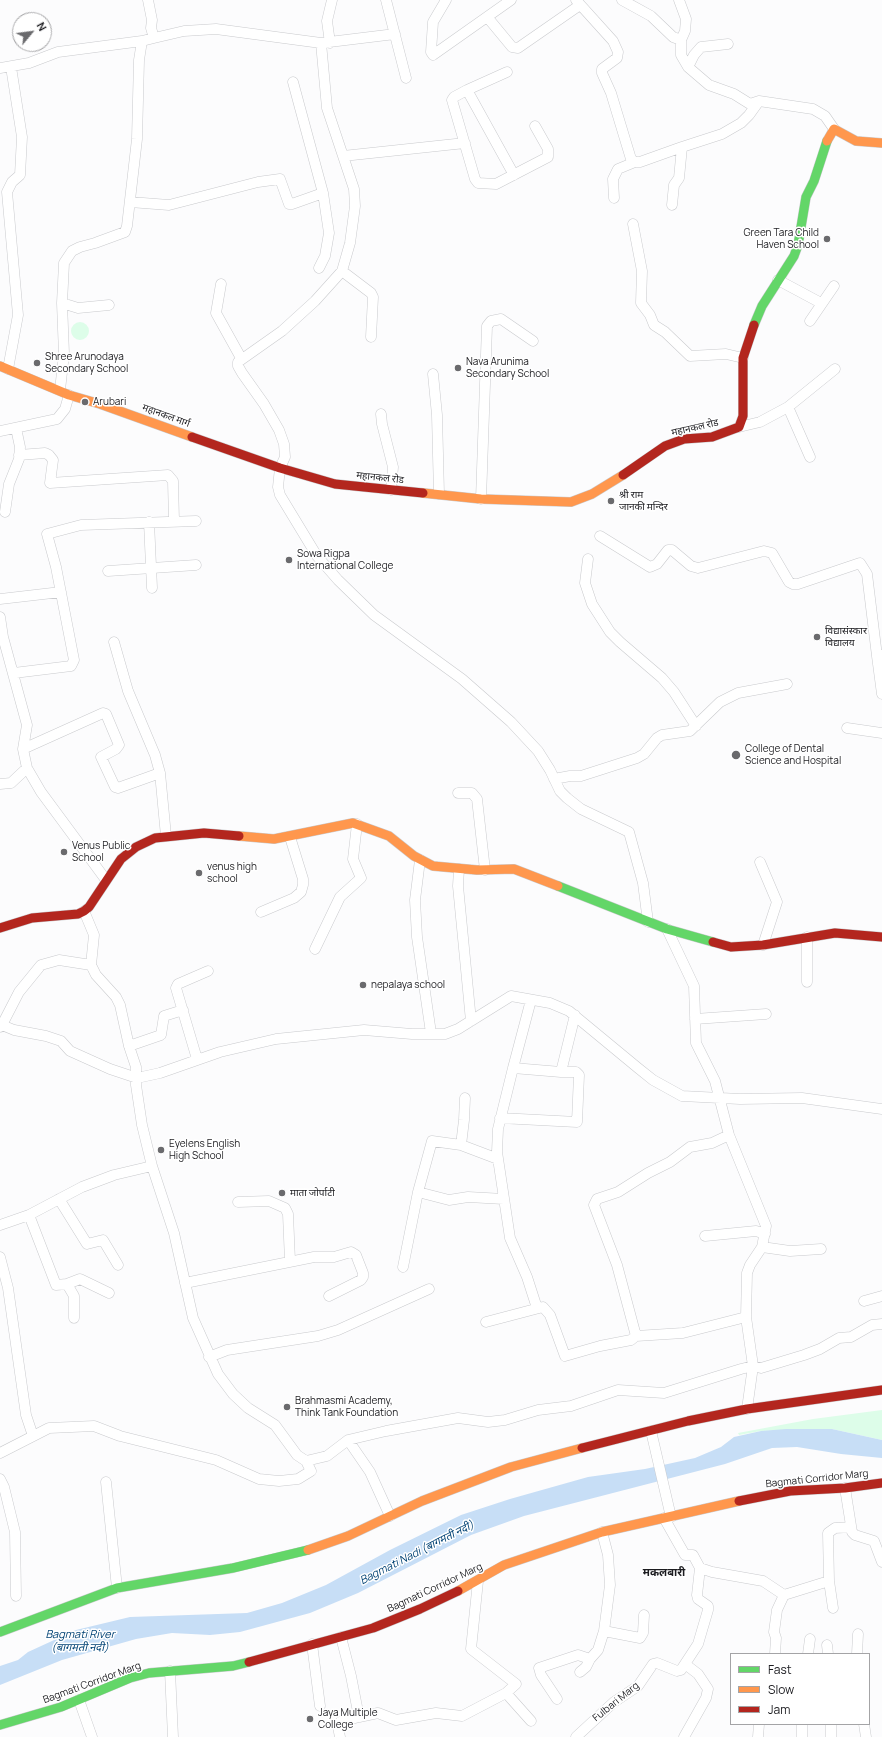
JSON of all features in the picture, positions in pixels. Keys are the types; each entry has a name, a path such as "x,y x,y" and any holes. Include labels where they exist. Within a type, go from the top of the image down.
{"main road":[{"path":"739,427 742,416 742,358 757,319 778,280 794,256 798,245 806,197 814,181 824,144 834,129 856,141 882,142"},
{"name":"महानकल मार्ग","path":"4,368 69,395 100,404 280,468"},
{"name":"महानकल रोड","path":"280,468 335,484 481,499 570,502 592,494 630,472 665,446 684,439 712,437 739,427"},
{"path":"0,928 32,918 78,914 84,911 89,907 121,859 128,852 145,842 166,836 204,833 274,839 290,837 346,824 357,824 389,836 420,860 442,868 485,870 514,869 527,872 571,892 667,929 731,946 763,945 835,933 882,937"},
{"path":"0,1632 117,1588 233,1568 297,1554 348,1536 422,1501 511,1467 688,1420 747,1409 882,1390"},
{"name":"Bagmati Corridor Marg","path":"0,1724 79,1700 130,1678 149,1673 233,1666 373,1628 478,1582 504,1565 602,1532 755,1497 790,1491 845,1488 882,1483"}],"street":[{"path":"148,0 152,20 151,28 154,38"},
{"path":"332,0 327,21 327,108 354,189 355,206 350,242 342,270 315,301 282,331 241,358 238,366 264,404 279,430 284,444 285,457 280,468 278,487 280,495 317,556 338,580 374,614 462,678 511,722 538,751 560,791 581,809 629,832 643,883 648,922"},
{"path":"386,0 406,78"},
{"path":"446,0 433,22 431,52 434,55 488,18 511,0"},
{"path":"622,0 651,16 673,37 681,40"},
{"path":"679,0 686,19 685,31 681,40 681,55 688,66 709,85 734,94 750,104 759,101 813,109 825,116 834,129"},
{"path":"488,18 512,47 518,48 578,2 613,41 618,52 617,58 602,69 602,73 611,93 631,159 635,162"},
{"path":"0,68 29,64 58,52 142,41 184,31 216,28 326,43 395,34"},
{"path":"60,390 64,354 62,303 64,263 72,251 80,246 95,244 125,232 137,138 139,60 142,41"},
{"path":"688,66 694,55 701,47 728,44"},
{"path":"4,368 18,315 3,192 20,175 22,159 22,137 11,67"},
{"path":"507,72 467,90 454,97 452,100 475,179 478,183 496,184 548,157 548,149 535,126"},
{"path":"293,82 323,193 329,233 326,256 319,268"},
{"path":"467,90 514,175"},
{"path":"614,198 614,179 618,169 635,162 722,134 749,115 759,101"},
{"path":"343,156 464,143"},
{"path":"672,205 674,185 679,178 682,147"},
{"path":"130,202 169,205 258,182 280,179 289,204 323,193"},
{"path":"633,224 642,271 641,303 650,315 654,325 665,332 690,356 726,354 742,358"},
{"path":"342,270 371,293 373,297 371,337"},
{"path":"778,280 821,303"},
{"path":"221,284 216,313 241,358"},
{"path":"810,321 834,286"},
{"path":"62,303 78,308 109,305"},
{"path":"481,499 488,326 491,321 501,319 533,341"},
{"path":"739,427 760,422 788,407 835,369"},
{"path":"433,374 437,415 438,494"},
{"path":"0,431 57,420 65,409 69,395"},
{"path":"788,407 810,457"},
{"path":"381,414 382,424 393,466 391,490"},
{"path":"5,512 9,484 19,455 20,447 16,428"},
{"path":"19,455 45,452 49,455 52,460 50,483 168,475 173,481 174,521"},
{"path":"14,673 73,664 74,660 61,592 47,534 80,525 196,521"},
{"path":"149,522 152,588"},
{"path":"600,536 650,567 658,564 668,550 672,550 691,566 698,568 764,551 772,553 789,582 793,584 798,584 860,563 867,574 879,655 882,694"},
{"path":"588,559 584,584 587,594 610,632 662,678 674,692 696,726"},
{"path":"108,571 196,565"},
{"path":"0,599 61,592"},
{"path":"0,624 3,654 14,673 27,725 23,749 27,768 41,792 106,880"},
{"path":"114,642 128,691 155,755 160,773 166,836"},
{"path":"554,779 570,776 581,776 637,758 644,754 657,738 662,735 686,732 696,726 720,702 738,693 788,684"},
{"path":"23,749 103,713 106,714 119,745 116,749 101,757 115,787 118,788 160,773"},
{"path":"847,728 882,733"},
{"path":"0,784 11,783 27,768"},
{"path":"458,793 472,793 477,799 485,870"},
{"path":"315,949 340,897 361,878 353,859 357,824"},
{"path":"261,912 294,898 301,892 304,885 290,837"},
{"path":"420,860 415,900 417,937 431,1033"},
{"path":"760,862 776,902 763,945"},
{"path":"459,868 458,886 471,1021"},
{"path":"0,1453 49,1428 94,1426 120,1436 216,1460 245,1473 269,1480 298,1479 311,1471 306,1461 297,1455 276,1425 248,1408 233,1394 218,1374 193,1318 174,1233 152,1166 142,1125 136,1067 129,1046 120,1005 116,997 96,975 91,965 94,935 84,911"},
{"path":"667,929 694,986 696,1043 715,1081 718,1098 729,1136 766,1226 762,1247 750,1265 747,1273 746,1317 753,1366 747,1409"},
{"path":"807,937 807,982"},
{"path":"91,965 58,960 41,965 19,992 1,1026 46,1036 61,1041 70,1051 110,1069 137,1078 160,1073 197,1059 276,1039 364,1030 412,1034 445,1034 471,1021 511,996 550,1003 575,1015 638,1068 682,1096 718,1098 802,1098 882,1109"},
{"path":"197,1059 176,988 178,984 208,971"},
{"path":"531,1000 500,1118 498,1129 498,1159 510,1238 527,1277 537,1308"},
{"path":"129,1046 161,1036 164,1016 183,1010"},
{"path":"695,1019 766,1014"},
{"path":"561,1072 575,1015"},
{"path":"500,1118 577,1122 579,1075 576,1072 513,1068"},
{"path":"461,1146 465,1098"},
{"path":"636,1336 617,1265 594,1205 597,1199 618,1192 655,1169 670,1162 690,1147 712,1143 729,1136"},
{"path":"403,1267 418,1192 432,1141 461,1146 498,1159"},
{"path":"0,1225 29,1215 82,1187 152,1166"},
{"path":"418,1192 449,1200 468,1198 504,1199"},
{"path":"59,1200 87,1244 103,1240 118,1265"},
{"path":"238,1202 269,1201 285,1208 288,1214 290,1261"},
{"path":"29,1215 56,1284 67,1284 80,1279 109,1293"},
{"path":"705,1236 756,1231 765,1234"},
{"path":"762,1247 790,1251 821,1249"},
{"path":"185,1282 290,1261 314,1257 334,1257 351,1252 356,1255 363,1273 363,1277 361,1280 329,1296"},
{"path":"0,1257 8,1288 26,1415 33,1436"},
{"path":"67,1284 74,1296 74,1318"},
{"path":"210,1357 227,1350 318,1336 338,1330 429,1289"},
{"path":"864,1301 882,1296"},
{"path":"486,1322 543,1307 550,1315 565,1356 600,1346 631,1340 636,1336 683,1333 746,1317"},
{"path":"306,1461 327,1456 348,1440 386,1431 458,1418 488,1422 506,1420 538,1410 571,1406 618,1390 664,1393 753,1366 761,1368 804,1355 820,1349 838,1338 851,1337 872,1325 882,1324"},
{"path":"651,1431 666,1496 667,1518 685,1555 693,1555 700,1568 697,1595 698,1599 708,1606 698,1644 685,1664 698,1674 708,1689 706,1698 684,1737"},
{"path":"348,1440 370,1472 390,1516"},
{"path":"0,1479 4,1487 14,1532 16,1596"},
{"path":"106,1482 117,1588"},
{"path":"845,1488 853,1531"},
{"path":"833,1608 828,1533 835,1528 853,1531 878,1541 882,1562"},
{"path":"580,1672 586,1667 590,1659 598,1650 604,1631 610,1585 608,1555 602,1532"},
{"path":"700,1568 712,1572 763,1581 784,1595"},
{"path":"775,1653 776,1638 774,1632 777,1610 784,1595 830,1581"},
{"path":"340,1737 338,1728 340,1722 378,1713 396,1720 436,1713 462,1716 506,1693 516,1684 471,1649 478,1582"},
{"path":"604,1631 640,1638 642,1634 644,1615"},
{"path":"858,1634 858,1653"},
{"path":"341,1637 359,1717"},
{"path":"808,1653 810,1639"},
{"path":"312,1644 320,1706"},
{"path":"557,1699 538,1671 539,1668 578,1655 590,1659"},
{"name":"Fulbari Marg","path":"576,1737 614,1702 638,1686 653,1664 657,1663 677,1671 681,1670 685,1664"},
{"path":"170,1671 173,1737"},
{"path":"506,1693 531,1721"},
{"path":"79,1700 92,1737"},
{"path":"758,1737 759,1725"},
{"path":"802,1725 802,1737"},
{"path":"831,1725 831,1737"},
{"path":"864,1725 866,1737"}],"green space":[{"path":"80,322 86,325 89,331 86,337 80,340 74,337 71,331 74,325"},
{"path":"882,1410 882,1440 832,1429 761,1431 739,1435 738,1433 813,1419"}],"water":[{"name":"Bagmati River (बागमती नदी)","path":"786,1429 832,1429 882,1440 882,1458 841,1454 797,1447 772,1448 725,1464 524,1516 471,1535 358,1593 310,1613 240,1632 210,1635 172,1633 136,1639 62,1660 0,1685 0,1666 18,1660 28,1652 76,1630 130,1617 247,1613 282,1603 326,1585 390,1550 461,1515 510,1499 588,1477 645,1469 695,1458 721,1447 734,1437 761,1431"}],"traffic: fast":[{"path":"754,325 762,306 794,256 798,245 806,197 814,181 827,141"},
{"path":"558,886 667,929 713,942"},
{"path":"0,1632 117,1588 233,1568 308,1550"},
{"path":"0,1725 61,1707 130,1678 149,1673 233,1666 249,1662"}],"traffic: slow":[{"path":"827,141 834,129 856,141 882,143"},
{"path":"0,366 69,395 100,404 192,437"},
{"path":"423,493 481,499 571,502 592,494 623,475"},
{"path":"239,836 274,839 353,823 389,836 414,856 433,866 477,870 514,869 558,886"},
{"path":"308,1550 348,1536 422,1501 511,1467 582,1448"},
{"path":"458,1591 504,1565 602,1532 739,1501"}],"traffic: jam":[{"path":"623,475 665,446 684,439 712,437 739,427 743,416 743,358 754,325"},
{"path":"192,437 280,468 335,484 423,493"},
{"path":"0,928 32,918 78,914 84,911 89,907 121,859 136,847 155,838 204,833 239,836"},
{"path":"713,942 731,947 763,945 835,933 882,937"},
{"path":"582,1448 688,1421 747,1409 882,1390"},
{"path":"739,1501 790,1491 845,1488 882,1483"},
{"path":"249,1662 373,1628 420,1609 458,1591"}],"place":[{"name":"Green Tara Child Haven School","path":"827,239"},
{"name":"Shree Arunodaya Secondary School","path":"37,363"},
{"name":"Nava Arunima Secondary School","path":"458,368"},
{"name":"Arubari","path":"85,402"},
{"name":"श्री राम जानकी मन्दिर","path":"611,501"},
{"name":"Sowa Rigpa International College","path":"289,560"},
{"name":"विद्यासंस्कार विद्यालय","path":"817,637"},
{"name":"College of Dental Science and Hospital","path":"736,755"},
{"name":"Venus Public School","path":"64,852"},
{"name":"venus high school","path":"199,873"},
{"name":"nepalaya school","path":"363,985"},
{"name":"Eyelens English High School","path":"161,1150"},
{"name":"माता जोर्पाटी","path":"282,1193"},
{"name":"Brahmasmi Academy, Think Tank Foundation","path":"287,1407"},
{"name":"Jaya Multiple College","path":"310,1719"}],"district":[{"name":"मकलबारी","path":"664,1573"}],"water label":[{"name":"Bagmati Nadi (बागमती नदी)","path":"417,1553"}]}
